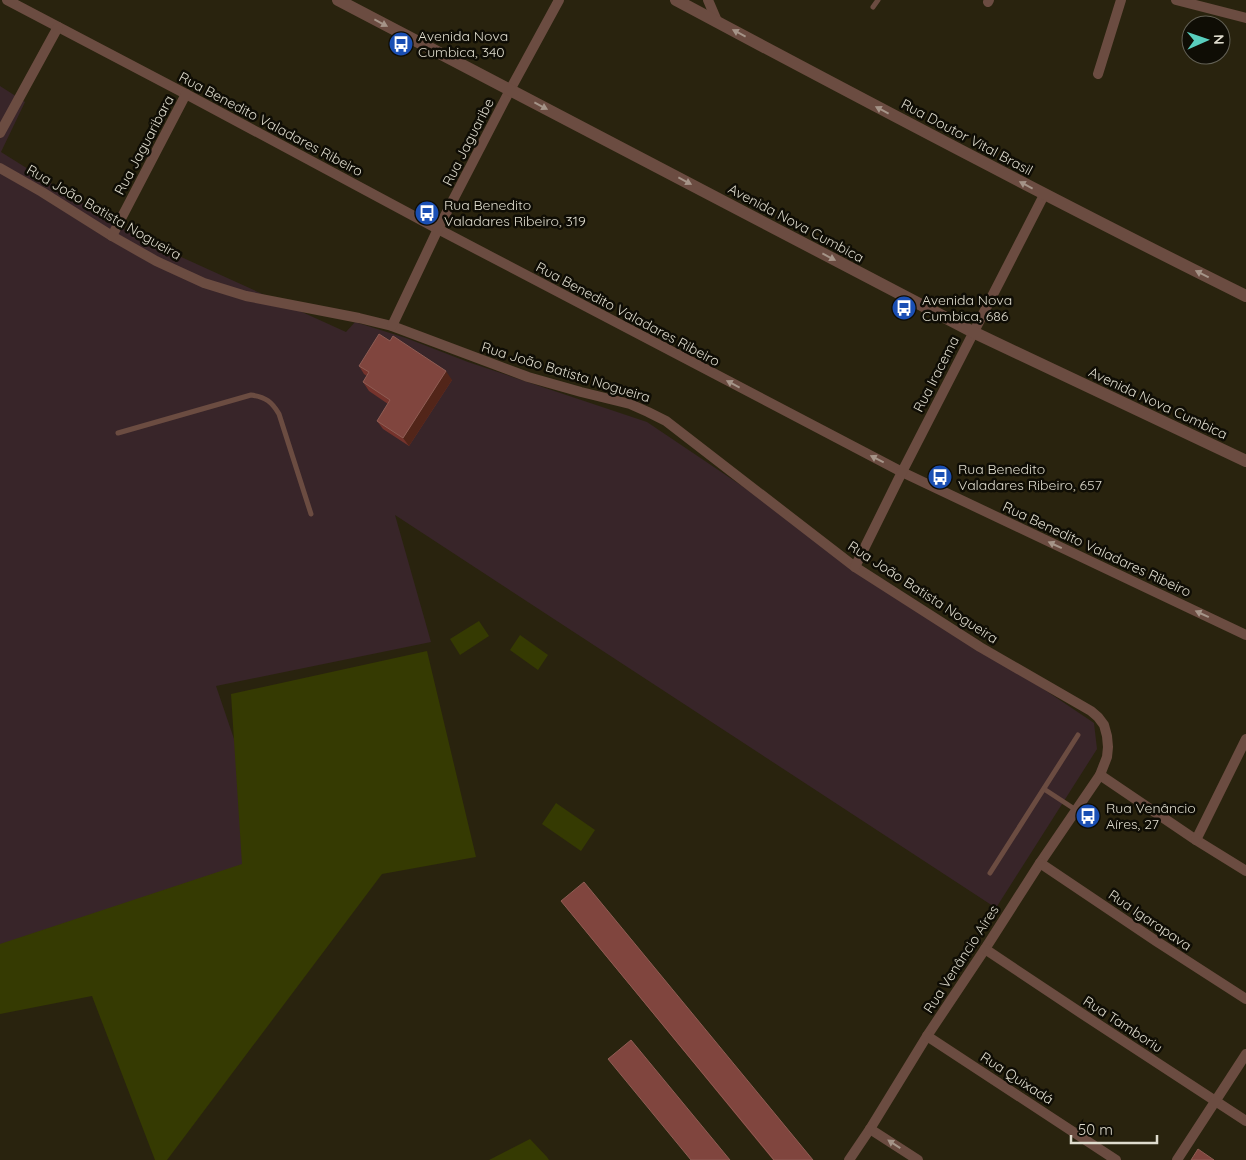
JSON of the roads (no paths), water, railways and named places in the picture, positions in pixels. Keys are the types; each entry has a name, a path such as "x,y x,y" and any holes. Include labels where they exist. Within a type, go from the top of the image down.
{"street":[{"name":"Rua Benedito Valadares Ribeiro","path":"7,0 438,229 902,472 1246,635"},
{"name":"Avenida Nova Cumbica","path":"338,0 973,332 1246,461"},
{"name":"Rua Jaguaribe","path":"392,326 438,229 559,0"},
{"name":"Rua Doutor Vital Brasil","path":"676,0 1044,195 1246,296"},
{"path":"708,0 717,22"},
{"path":"1098,74 1121,0"},
{"path":"1176,0 1246,18"},
{"path":"0,134 58,27"},
{"name":"Rua Jaguaribara","path":"112,236 186,94"},
{"name":"Rua João Batista Nogueira","path":"0,168 156,261 213,286 246,296 392,326 528,376 580,392 630,404 666,420 855,567 980,647 1091,711 1104,725 1107,736 1107,757 1100,775"},
{"name":"Rua Iracema","path":"855,567 1044,195"},
{"path":"1196,840 1246,738"},
{"path":"1100,775 1196,840 1246,871"},
{"name":"Rua Venâncio Aíres","path":"849,1160 927,1036 1100,775"},
{"name":"Rua Igarapava","path":"1040,863 1246,999"},
{"name":"Rua Tamboriu","path":"985,949 1246,1121"},
{"name":"Rua Quixadá","path":"927,1036 1116,1160"},
{"path":"1177,1160 1246,1054"},
{"path":"870,1129 918,1160"}],"lane":[{"path":"873,7 878,0"},
{"path":"118,433 251,395 260,396 274,405 279,414 311,514"},
{"path":"990,873 1078,735"},
{"path":"1044,789 1076,810"}],"place":[{"name":"Avenida Nova Cumbica, 340","path":"401,44"},
{"name":"Rua Benedito Valadares Ribeiro, 319","path":"427,213"},
{"name":"Avenida Nova Cumbica, 686","path":"904,308"},
{"name":"Rua Benedito Valadares Ribeiro, 657","path":"940,477"},
{"name":"Rua Venâncio Aíres, 27","path":"1088,816"}]}
